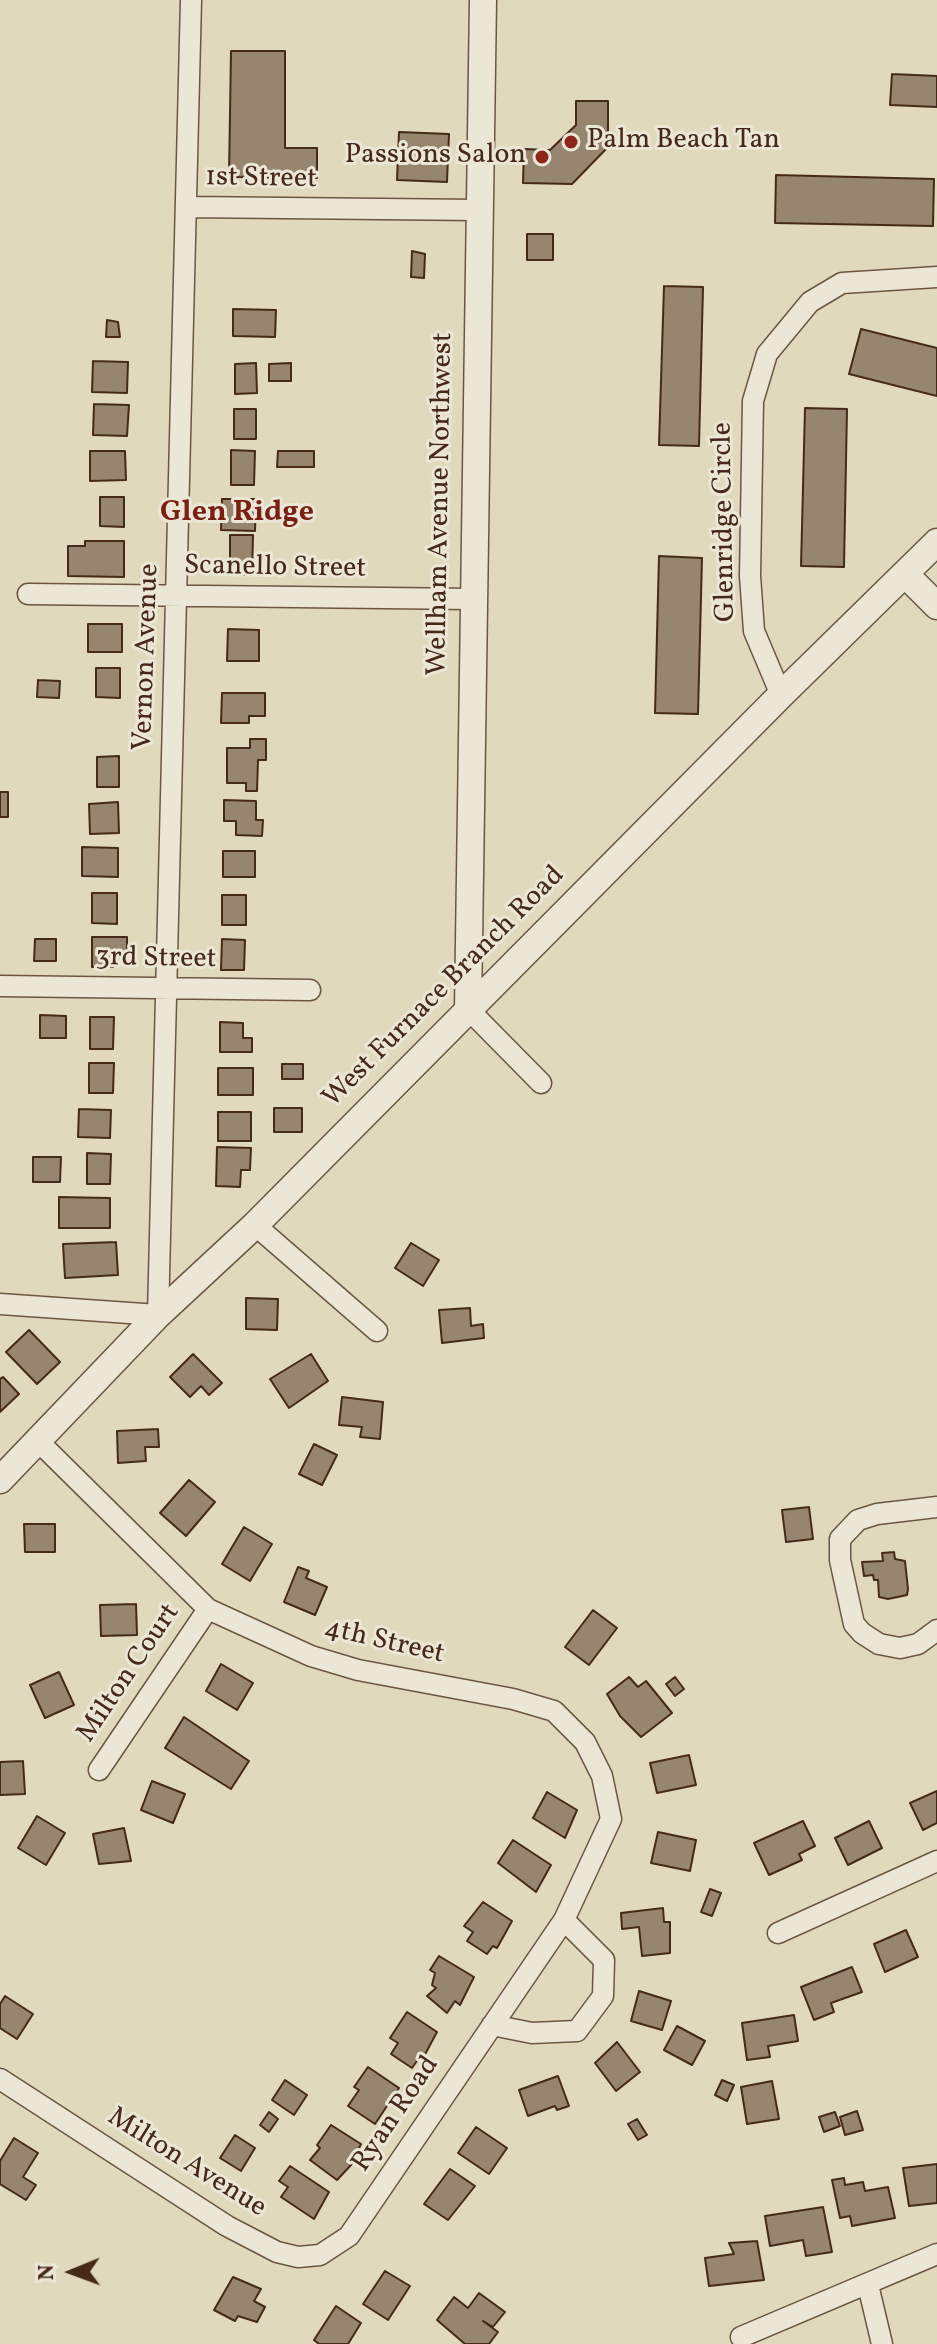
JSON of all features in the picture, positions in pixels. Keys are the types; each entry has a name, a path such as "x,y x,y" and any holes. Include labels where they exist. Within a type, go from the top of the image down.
{"street":[{"name":"Vernon Avenue","path":"158,1315 191,0"},
{"name":"Wellham Avenue Northwest","path":"468,1009 477,210 483,0"},
{"name":"1st Street","path":"188,207 477,210"},
{"name":"Glenridge Circle","path":"781,695 754,631 750,576 753,401 767,354 810,302 842,283 937,277"},
{"name":"West Furnace Branch Road","path":"0,1480 158,1315 255,1225 937,542"},
{"path":"905,574 937,606"},
{"name":"Scanello Street","path":"28,594 473,599"},
{"name":"3rd Street","path":"0,986 310,990"},
{"path":"468,1009 541,1083"},
{"path":"255,1225 377,1331"},
{"path":"0,1304 158,1315"},
{"name":"4th Street","path":"39,1442 208,1609 311,1656 358,1670 513,1699 554,1711 585,1742 602,1776 611,1819 564,1920"},
{"path":"937,1507 858,1520 840,1539 840,1560 854,1624 862,1633 879,1644 900,1648 918,1644 937,1630"},
{"name":"Milton Court","path":"99,1770 208,1609"},
{"path":"778,1933 937,1861"},
{"path":"492,2025 532,2033 577,2031 603,1996 604,1960 564,1920"},
{"name":"Ryan Road","path":"349,2236 564,1920"},
{"name":"Milton Avenue","path":"0,2079 227,2226 277,2252 298,2257 320,2255 349,2236"},
{"path":"741,2337 937,2254"},
{"path":"868,2285 882,2344"}],"building":[{"path":"231,51 285,51 285,148 317,148 317,178 229,177"},
{"path":"892,74 937,76 937,107 890,105"},
{"path":"576,101 608,101 608,147 572,184 523,183 524,149 550,150 576,125"},
{"path":"399,132 449,134 447,182 397,180"},
{"path":"776,175 934,179 933,226 775,223"},
{"path":"527,234 553,234 553,260 527,260"},
{"path":"412,251 425,254 424,278 411,277"},
{"path":"664,286 703,287 699,446 659,445"},
{"path":"233,309 276,310 275,337 233,336"},
{"path":"107,320 118,322 120,337 106,337"},
{"path":"861,329 937,348 937,396 849,374"},
{"path":"93,361 128,362 127,393 92,392"},
{"path":"256,363 257,393 235,394 235,364"},
{"path":"291,363 291,381 269,381 269,364"},
{"path":"94,404 129,405 127,436 93,435"},
{"path":"805,408 847,409 844,567 801,566"},
{"path":"234,409 256,409 256,439 234,439"},
{"path":"231,450 255,451 254,485 231,485"},
{"path":"90,451 125,451 126,480 90,481"},
{"path":"278,451 314,451 314,467 277,467"},
{"path":"100,497 124,497 124,527 100,526"},
{"path":"222,499 256,499 255,531 221,530"},
{"path":"230,535 253,535 252,575 230,575"},
{"path":"85,541 124,541 124,577 68,576 68,546 85,546"},
{"path":"659,556 702,558 698,714 655,713"},
{"path":"88,624 122,624 122,652 88,652"},
{"path":"228,629 259,630 259,661 227,661"},
{"path":"96,668 120,668 120,698 96,697"},
{"path":"38,680 60,681 59,698 37,697"},
{"path":"222,693 265,693 265,716 249,716 249,723 221,723"},
{"path":"250,739 266,739 266,760 258,760 257,791 246,791 246,783 227,783 227,748 250,748"},
{"path":"119,756 119,787 97,787 97,757"},
{"path":"0,792 8,792 8,817 0,817"},
{"path":"224,800 256,801 256,820 263,820 262,836 236,835 236,821 224,821"},
{"path":"118,802 119,833 90,834 89,804"},
{"path":"82,847 118,848 118,877 82,876"},
{"path":"223,851 255,851 255,877 223,877"},
{"path":"92,893 117,893 117,924 92,923"},
{"path":"222,895 246,895 246,925 222,925"},
{"path":"92,937 127,937 127,958 114,958 113,967 92,967"},
{"path":"35,939 56,939 56,961 34,961"},
{"path":"222,939 245,940 244,970 221,970"},
{"path":"40,1015 66,1016 66,1038 40,1038"},
{"path":"90,1017 114,1017 113,1049 90,1049"},
{"path":"220,1022 243,1023 243,1038 252,1038 252,1052 220,1052"},
{"path":"89,1063 114,1063 113,1093 89,1093"},
{"path":"282,1064 303,1064 303,1079 282,1079"},
{"path":"218,1068 253,1068 253,1095 218,1095"},
{"path":"274,1108 302,1108 302,1132 274,1132"},
{"path":"79,1109 111,1110 110,1138 78,1137"},
{"path":"218,1112 251,1112 251,1141 218,1141"},
{"path":"217,1147 251,1148 250,1170 241,1170 240,1187 216,1186"},
{"path":"87,1153 111,1154 110,1184 87,1184"},
{"path":"33,1157 61,1157 60,1182 33,1182"},
{"path":"59,1197 110,1198 110,1228 59,1228"},
{"path":"116,1242 118,1275 65,1278 63,1244"},
{"path":"411,1243 439,1260 423,1286 395,1268"},
{"path":"246,1298 278,1299 277,1330 246,1329"},
{"path":"470,1308 471,1326 483,1324 484,1338 442,1343 439,1310"},
{"path":"29,1330 60,1362 37,1384 6,1352"},
{"path":"193,1354 222,1383 209,1395 201,1386 190,1397 170,1377"},
{"path":"311,1354 328,1381 289,1408 270,1379"},
{"path":"3,1377 19,1394 0,1412 0,1379"},
{"path":"342,1397 383,1402 380,1439 360,1437 362,1427 339,1425"},
{"path":"158,1429 159,1447 145,1447 146,1461 118,1463 117,1431"},
{"path":"314,1444 337,1455 322,1485 299,1474"},
{"path":"189,1480 215,1502 186,1536 160,1513"},
{"path":"809,1507 813,1539 786,1542 782,1510"},
{"path":"24,1524 55,1524 55,1552 25,1552"},
{"path":"244,1527 272,1544 250,1581 222,1564"},
{"path":"894,1552 895,1559 905,1561 907,1595 888,1599 879,1597 878,1580 874,1580 873,1575 864,1576 862,1562 883,1561 882,1553"},
{"path":"298,1567 309,1571 306,1578 327,1587 315,1615 284,1602"},
{"path":"136,1604 137,1635 101,1636 100,1605"},
{"path":"593,1610 617,1628 589,1665 565,1647"},
{"path":"221,1664 253,1683 237,1710 206,1691"},
{"path":"59,1672 74,1705 45,1718 30,1685"},
{"path":"629,1677 638,1687 646,1681 672,1713 641,1737 620,1716 607,1694"},
{"path":"675,1677 684,1689 675,1696 666,1684"},
{"path":"184,1717 249,1761 231,1789 165,1748"},
{"path":"689,1755 696,1785 657,1793 650,1763"},
{"path":"23,1761 25,1794 0,1795 0,1762"},
{"path":"152,1781 185,1794 173,1823 141,1810"},
{"path":"937,1791 937,1823 923,1830 910,1803"},
{"path":"547,1792 577,1810 565,1838 533,1818"},
{"path":"37,1816 65,1833 46,1865 18,1848"},
{"path":"803,1821 815,1846 799,1854 802,1860 769,1875 754,1843"},
{"path":"869,1821 882,1848 848,1865 835,1838"},
{"path":"124,1828 131,1861 99,1864 93,1834"},
{"path":"658,1832 696,1840 690,1871 651,1863"},
{"path":"513,1840 551,1865 536,1892 498,1863"},
{"path":"710,1889 721,1893 712,1916 701,1912"},
{"path":"483,1902 512,1921 497,1948 493,1946 487,1954 467,1941 473,1932 464,1926"},
{"path":"663,1908 664,1922 670,1922 670,1953 642,1956 639,1927 622,1929 621,1913"},
{"path":"906,1930 918,1957 885,1972 874,1944"},
{"path":"439,1956 474,1977 460,2005 455,2001 447,2013 427,1996 436,1988 432,1985 435,1973 430,1970"},
{"path":"852,1967 862,1992 831,2003 834,2012 814,2020 801,1987"},
{"path":"639,1991 671,2001 662,2030 631,2021"},
{"path":"5,1996 33,2014 17,2039 0,2028 0,2004"},
{"path":"407,2012 437,2032 422,2060 419,2058 412,2068 391,2054 398,2043 390,2038"},
{"path":"794,2015 798,2041 768,2046 770,2057 747,2060 742,2023"},
{"path":"677,2026 705,2041 692,2065 664,2050"},
{"path":"617,2042 640,2072 616,2091 595,2063"},
{"path":"368,2067 399,2088 375,2124 348,2106 359,2090 354,2087"},
{"path":"558,2076 569,2106 557,2110 555,2106 528,2116 519,2090"},
{"path":"285,2080 307,2095 294,2115 272,2100"},
{"path":"722,2080 734,2085 727,2101 715,2095"},
{"path":"772,2081 779,2119 747,2124 741,2087"},
{"path":"857,2111 863,2130 845,2135 840,2117"},
{"path":"269,2112 278,2119 269,2132 260,2125"},
{"path":"835,2112 840,2126 824,2132 819,2117"},
{"path":"637,2119 647,2135 638,2140 628,2124"},
{"path":"331,2125 361,2144 351,2165 337,2180 310,2160 320,2148 317,2145"},
{"path":"476,2127 507,2148 489,2174 458,2153"},
{"path":"235,2135 255,2148 241,2171 220,2158"},
{"path":"14,2138 38,2153 23,2177 36,2185 26,2200 0,2184 0,2161"},
{"path":"937,2164 937,2203 909,2206 903,2168"},
{"path":"290,2166 329,2192 314,2219 281,2197 288,2187 279,2181"},
{"path":"450,2169 475,2186 448,2220 424,2204"},
{"path":"844,2178 845,2185 863,2182 865,2191 888,2187 895,2218 852,2226 850,2216 840,2218 832,2180"},
{"path":"823,2207 832,2252 806,2256 803,2240 770,2246 765,2216"},
{"path":"757,2241 764,2280 709,2286 705,2258 734,2254 729,2243"},
{"path":"385,2271 410,2286 388,2320 363,2304"},
{"path":"233,2277 261,2289 254,2301 265,2307 257,2322 238,2316 235,2321 214,2310"},
{"path":"479,2293 505,2312 493,2327 483,2321 498,2332 489,2344 465,2344 437,2320 454,2297 468,2308"},
{"path":"336,2306 361,2323 348,2344 319,2344 314,2340"}],"place":[{"name":"Palm Beach Tan","path":"571,142"},
{"name":"Passions Salon","path":"542,157"}],"district":[{"name":"Glen Ridge","path":"237,514"}]}
